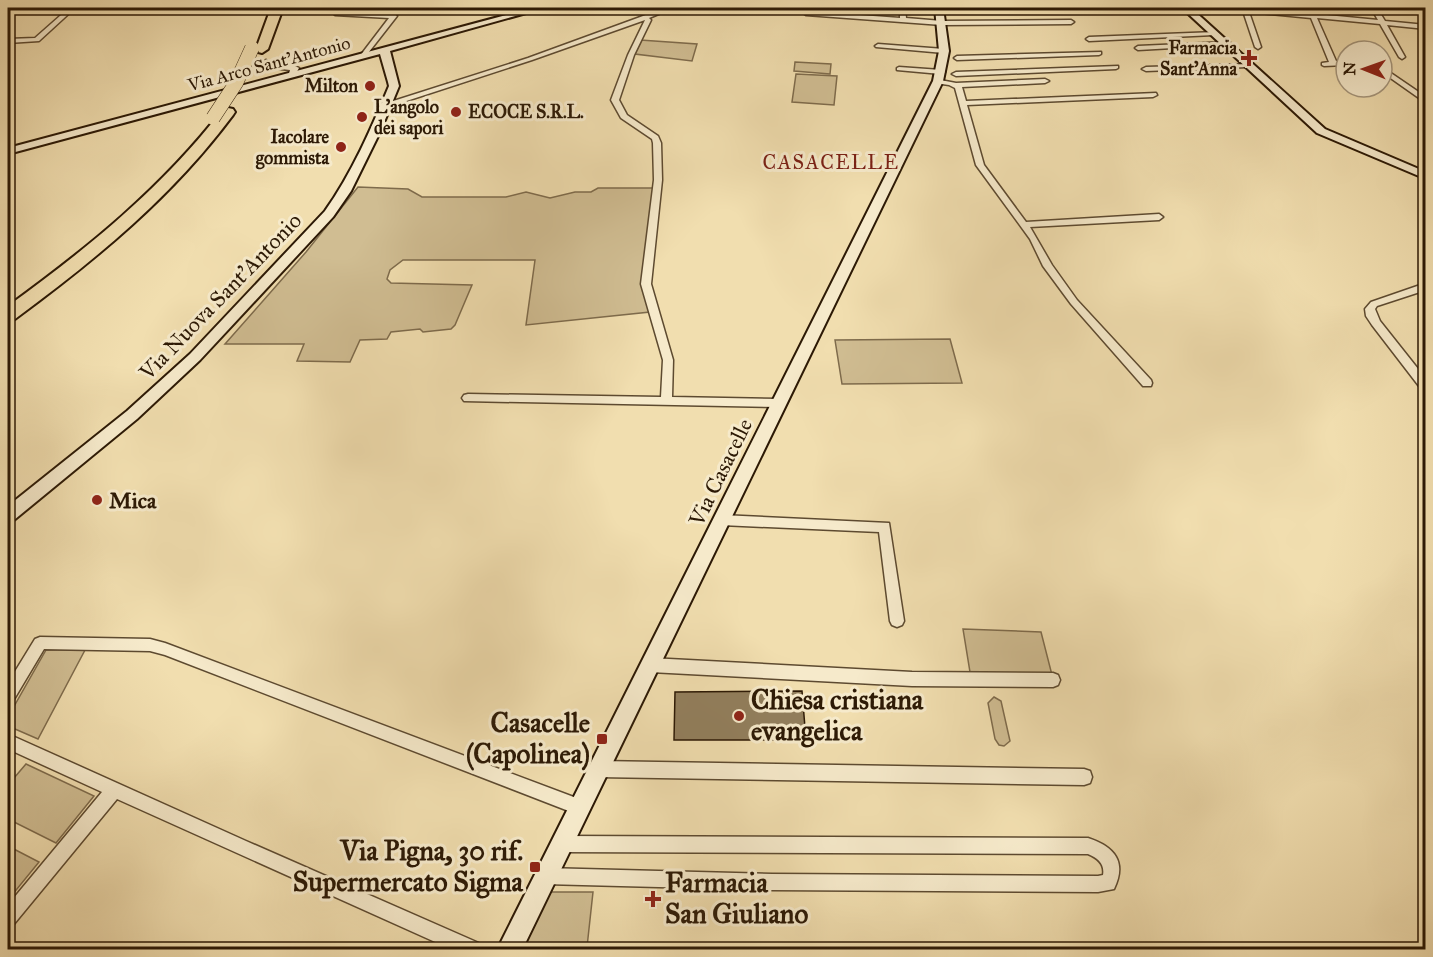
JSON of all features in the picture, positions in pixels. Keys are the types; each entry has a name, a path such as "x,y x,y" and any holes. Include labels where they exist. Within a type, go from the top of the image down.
{"highway":[{"path":"260,53 268,8"},
{"path":"8,315 65,274 110,237 187,158 220,115 236,83 260,53 277,8"},
{"path":"8,307 85,248 163,183"}],"street":[{"path":"8,41 37,40 72,8"},
{"path":"343,8 337,14 394,16 360,56"},
{"path":"360,56 383,56 401,45 540,8"},
{"path":"388,104 519,63 670,8"},
{"path":"879,8 903,9 903,21"},
{"path":"1186,8 1321,131 1425,176"},
{"path":"1232,8 1425,27"},
{"path":"1309,8 1333,62"},
{"path":"1374,8 1402,57"},
{"path":"1245,9 1258,47"},
{"path":"806,14 903,21 940,15 1071,22"},
{"name":"Via Casacelle","path":"509,950 778,403 945,75 950,51 940,15"},
{"path":"645,17 648,20 631,55 615,100 624,116 655,138 657,143 658,180 646,284 668,360 666,402"},
{"path":"1089,39 1214,33"},
{"path":"1138,48 1226,43"},
{"path":"878,46 950,51 1099,53"},
{"path":"894,57 896,47"},
{"path":"260,53 265,66 295,68 291,75"},
{"name":"Via Arco Sant'Antonio","path":"8,152 360,56"},
{"name":"Via Nuova Sant'Antonio","path":"8,515 132,415 195,357 329,214 345,191 388,104 393,79 383,56"},
{"path":"1324,64 1334,64"},
{"path":"1146,69 1248,65"},
{"path":"899,69 945,75 1116,66"},
{"path":"945,75 956,85 980,165 1034,239 1048,266 1074,302 1147,383"},
{"path":"945,75 956,85 1045,81"},
{"path":"1394,78 1425,101"},
{"path":"963,103 1153,95"},
{"path":"1023,225 1159,217"},
{"path":"1425,286 1374,304 1370,309 1371,316 1425,387"},
{"path":"468,398 778,403"},
{"path":"721,520 885,526 897,621"},
{"path":"8,696 40,643 150,645 579,807"},
{"path":"650,665 912,679 1053,680"},
{"path":"8,741 475,950"},
{"path":"598,769 1084,777"},
{"path":"8,918 114,790"},
{"path":"544,876 772,882 1086,884 1108,883 1112,876 1112,866 1107,858 1099,849 1088,846 560,844"}],"shaded area":[{"path":"640,40 697,44 692,61 635,54"},
{"path":"795,62 831,64 830,74 794,71"},
{"path":"796,74 837,76 834,105 792,102"},
{"path":"358,187 408,189 422,197 506,197 526,192 550,198 575,192 591,192 598,188 654,188 650,312 526,325 535,260 403,260 390,270 387,279 391,283 472,285 455,325 451,329 391,332 387,339 360,340 350,362 297,361 304,344 225,344 306,252"},
{"path":"950,339 962,383 842,384 835,340"},
{"path":"963,629 1041,632 1052,675 970,672"},
{"path":"46,650 85,650 38,739 8,726 8,717"},
{"path":"994,697 1001,701 1010,741 1004,746 999,745 995,739 988,703"},
{"path":"26,764 94,796 56,843 8,819 8,785"},
{"path":"8,846 39,862 8,900"},
{"path":"550,892 593,892 587,947 523,948"}],"building":[{"name":"Chiesa cristiana evangelica","path":"802,691 806,740 674,740 675,692"}],"place":[{"name":"Farmacia Sant'Anna","path":"1249,58"},
{"name":"Milton","path":"370,86"},
{"name":"ECOCE S.R.L.","path":"456,112"},
{"name":"L'angolo dei sapori","path":"362,117"},
{"name":"Iacolare gommista","path":"341,147"},
{"name":"Mica","path":"97,500"},
{"name":"Chiesa cristiana evangelica","path":"739,716"},
{"name":"Casacelle (Capolinea)","path":"602,739"},
{"name":"Via Pigna, 30 rif. Supermercato Sigma","path":"535,867"},
{"name":"Farmacia San Giuliano","path":"653,899"}],"district":[{"name":"CASACELLE","path":"831,162"}]}
